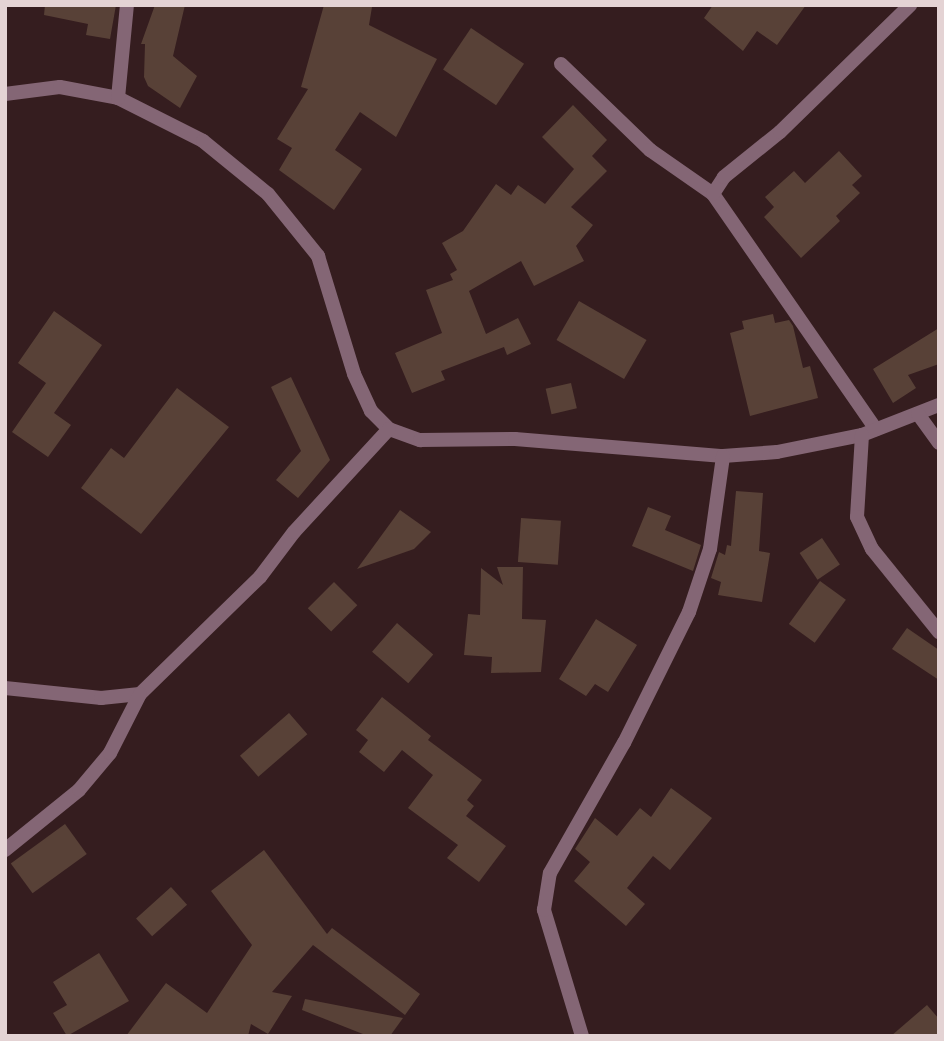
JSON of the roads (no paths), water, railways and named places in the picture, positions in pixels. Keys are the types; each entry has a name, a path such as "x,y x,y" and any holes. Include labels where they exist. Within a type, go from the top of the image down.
{"street":[{"path":"118,98 127,5"},
{"path":"713,194 724,177 780,132 910,5"},
{"path":"561,64 650,150 713,194 876,429"},
{"path":"5,94 60,87 118,98 203,141 268,194 318,256 354,374 370,411 389,429 420,440 515,439 723,456 777,452 862,435 939,405"},
{"path":"918,414 939,443"},
{"path":"5,850 79,790 110,753 139,694 260,577 294,533 389,429"},
{"path":"862,435 857,517 872,549 939,632"},
{"path":"582,1036 544,910 550,873 625,743 689,612 710,550 723,456"},
{"path":"5,688 101,698 139,694"}]}
